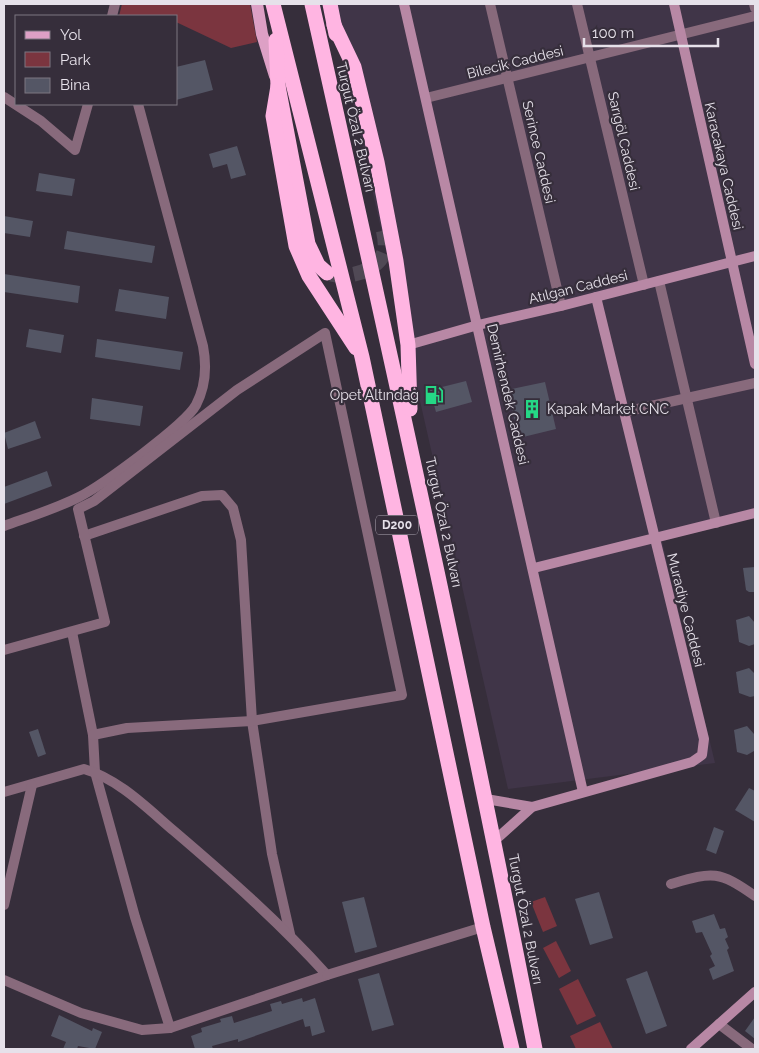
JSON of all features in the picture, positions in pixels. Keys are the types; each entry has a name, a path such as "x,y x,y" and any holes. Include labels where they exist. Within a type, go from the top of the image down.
{"highway":[{"path":"274,4 278,86 308,244 318,265 327,273"},
{"name":"D200","path":"274,4 362,356 483,928 512,1049"},
{"name":"Turgut Özal 2 Bulvarı","path":"312,4 411,445 486,799 535,1049"},
{"name":"Turgut Özal 2 Bulvarı","path":"330,4 382,225"},
{"path":"334,25 354,67 377,162 396,261 408,345 411,445"},
{"path":"278,86 273,116 296,246 309,276 362,356"}],"main road":[{"path":"257,4 262,34 278,86"}],"street":[{"name":"Demirhendek Caddesi","path":"404,4 534,568 583,792"},
{"name":"Serince Caddesi","path":"490,4 561,306"},
{"name":"Sarıgöl Caddesi","path":"577,4 644,284"},
{"name":"Karacakaya Caddesi","path":"674,4 755,364"},
{"path":"754,4 755,8"},
{"name":"Bilecik Caddesi","path":"426,98 755,16"},
{"path":"4,97 15,104"},
{"path":"16,105 40,121 75,150 88,105"},
{"path":"4,526 72,501 90,492 178,426 195,406 201,394 206,375 203,346 138,105"},
{"name":"Atılgan Caddesi","path":"408,345 478,325 561,306 755,256"},
{"path":"659,280 716,523"},
{"name":"Muradiye Caddesi","path":"532,807 692,762 702,755 704,739 596,297"},
{"path":"4,650 105,622 78,509 94,501 237,390 325,333 402,695 252,720 128,728 93,736"},
{"path":"624,412 755,383"},
{"path":"84,536 202,496 222,495 233,508 241,540 252,720 272,854 290,934"},
{"path":"534,568 755,513"},
{"path":"72,632 93,736 95,772 134,917 170,1028"},
{"path":"4,792 74,771 84,769 95,772 114,783 149,810 290,934 326,975"},
{"path":"4,905 6,884 32,785"},
{"path":"486,799 532,807"},
{"path":"494,841 532,807"},
{"path":"671,884 706,874 730,879 755,896"},
{"path":"4,980 81,1013 142,1030 170,1028 326,975 483,928"},
{"path":"691,1049 755,992"},
{"path":"719,1024 752,1049"}],"shaded area":[{"path":"330,4 755,4 755,512 661,537 715,763 508,789"}],"green space":[{"path":"122,4 250,4 257,42 231,48 178,23 178,15 119,15"},
{"path":"545,897 557,926 543,932 531,902"},
{"path":"556,941 571,971 559,978 543,948"},
{"path":"578,979 596,1016 577,1025 559,989"},
{"path":"600,1022 613,1049 576,1049 570,1036"}],"building":[{"path":"205,60 213,90 178,99 178,67"},
{"path":"237,146 246,175 231,179 227,164 213,168 209,154"},
{"path":"39,173 75,179 72,196 36,191"},
{"path":"4,216 33,221 30,237 4,233"},
{"path":"67,231 155,246 152,263 64,249"},
{"path":"4,274 80,286 78,303 4,292"},
{"path":"119,289 169,297 166,319 115,311"},
{"path":"29,329 64,335 61,353 26,347"},
{"path":"97,339 183,352 180,370 95,357"},
{"path":"466,381 472,402 436,412 430,390"},
{"name":"Kapak Market CNC","path":"545,382 556,429 519,438 507,390"},
{"path":"92,398 143,406 140,426 90,419"},
{"path":"35,421 41,438 8,449 4,433"},
{"path":"47,471 52,486 4,504 4,487"},
{"path":"755,567 755,592 749,592 746,590 743,568"},
{"path":"749,616 755,623 755,644 749,646 739,642 736,620"},
{"path":"749,668 755,674 755,696 750,697 739,693 736,672"},
{"path":"747,726 754,734 754,751 747,755 737,752 734,730"},
{"path":"38,729 46,754 38,757 29,732"},
{"path":"749,788 755,791 755,822 735,810"},
{"path":"714,827 724,831 716,854 706,850"},
{"path":"599,892 613,938 590,945 575,899"},
{"path":"364,897 377,947 355,953 342,902"},
{"path":"714,914 720,929 725,928 728,937 725,939 729,948 727,950 734,971 713,980 709,969 715,966 710,956 712,954 702,932 696,933 692,921"},
{"path":"647,971 667,1026 646,1034 626,979"},
{"path":"379,973 394,1025 372,1031 358,979"},
{"path":"302,998 303,1002 315,998 325,1032 312,1036 310,1026 305,1027 303,1019 238,1042 238,1039 212,1046 213,1049 195,1049 191,1036 202,1032 201,1028 221,1022 220,1019 232,1016 234,1023 272,1011 270,1004 281,1001 282,1004"},
{"path":"59,1015 92,1031 93,1028 102,1032 95,1049 78,1046 77,1049 63,1049 66,1042 51,1036"},
{"path":"755,1017 755,1039 745,1031"}],"tunnel":[{"path":"331,274 355,274 363,272 377,263 385,249 382,225"}],"place":[{"name":"Opet Altındağ","path":"434,395"},
{"name":"Kapak Market CNC","path":"532,409"}]}
